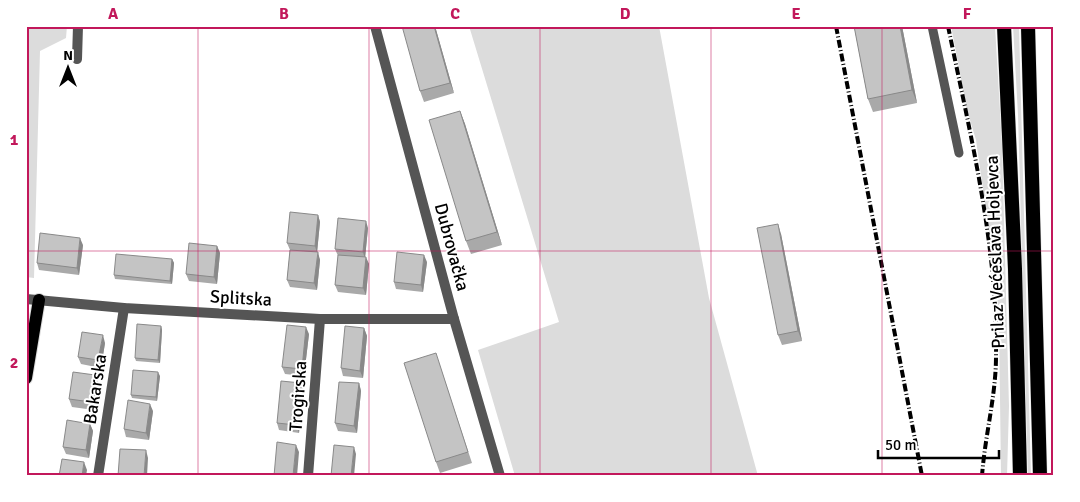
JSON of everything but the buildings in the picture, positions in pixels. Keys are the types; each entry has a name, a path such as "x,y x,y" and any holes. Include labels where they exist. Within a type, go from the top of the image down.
{"highway":[{"name":"Prilaz Većeslava Holjevca","path":"1004,26 1015,268 1020,476"},
{"path":"1028,26 1040,476"}],"main road":[{"path":"26,378 33,299"}],"street":[{"path":"76,59 78,26"},
{"name":"Dubrovačka","path":"375,26 454,318 500,476"},
{"name":"Splitska","path":"33,299 124,308 320,318 454,318"},
{"name":"Bakarska","path":"98,476 124,308"},
{"name":"Trogirska","path":"308,476 320,318"}],"lane":[{"path":"932,26 959,153"}],"shaded area":[{"path":"26,26 67,26 66,38 40,51 34,278 26,277"},
{"path":"469,26 659,26 709,298 758,476 515,476 478,350 559,322"},
{"path":"951,26 995,26 1002,145 1009,406 1007,476 1001,476 999,321 996,280 976,140 967,110"},
{"path":"1013,26 1019,26 1031,476 1028,476 1018,115"}],"railway":[{"path":"836,26 922,476"},
{"path":"948,26 981,190 992,273 996,371 982,476"}]}
